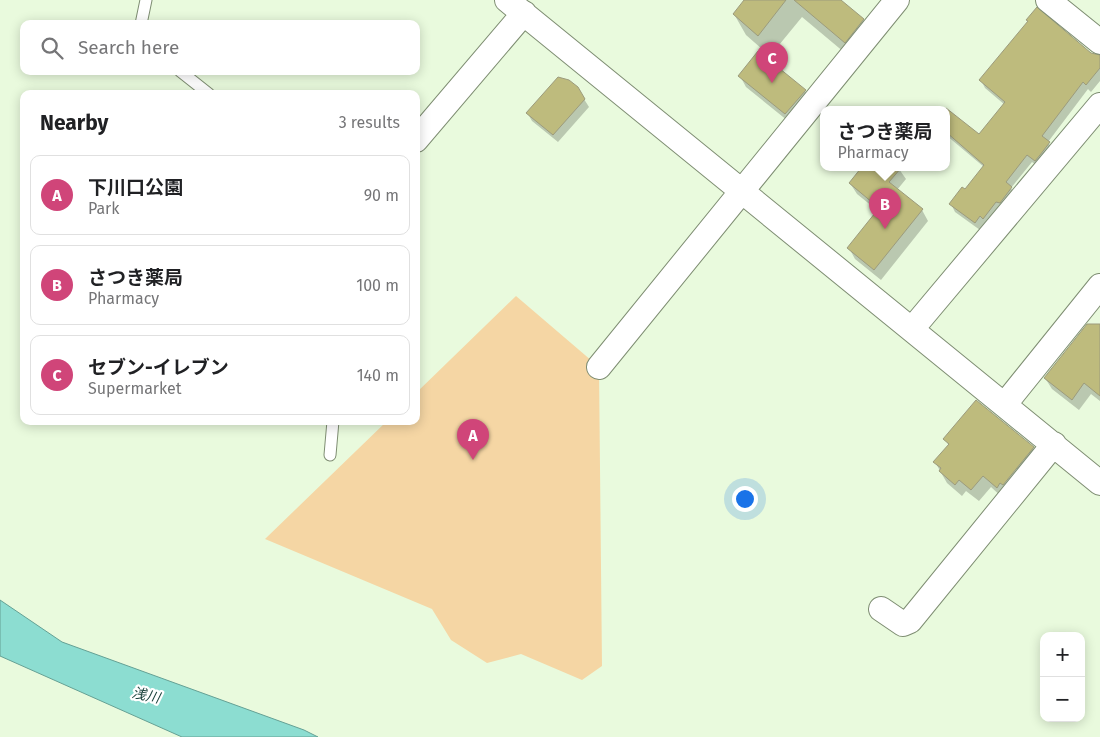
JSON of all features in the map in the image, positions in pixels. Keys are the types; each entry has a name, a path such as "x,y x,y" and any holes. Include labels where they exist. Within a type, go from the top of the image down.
{"street":[{"path":"599,367 897,0"},
{"path":"1048,0 1100,42"},
{"path":"420,135 515,7 1100,483"},
{"path":"912,329 1100,106"},
{"path":"1005,404 1100,286"},
{"path":"881,609 903,624 910,621 1054,444"}],"lane":[{"path":"142,20 146,0"},
{"path":"185,75 203,90"},
{"path":"330,455 333,425"}],"shaded area":[{"path":"516,296 599,367 602,666 582,680 521,654 487,663 451,640 432,609 265,539 383,425 420,425 420,389"}],"water":[{"name":"浅川","path":"0,600 62,642 304,730 318,737 182,737 0,656"}],"building":[{"path":"744,0 786,0 758,36 733,14"},
{"path":"794,0 841,0 864,19 845,43"},
{"path":"1037,7 1091,53 1100,55 1100,68 1086,85 1083,82 1042,136 1050,142 1040,155 1035,161 1027,155 1006,182 1012,187 1000,203 996,202 983,219 980,216 975,223 949,204 962,187 965,189 984,165 950,135 950,111 979,134 1005,102 979,80 1028,21 1026,20"},
{"path":"758,51 806,90 785,114 738,76"},
{"path":"558,77 569,80 578,87 585,99 553,135 526,113"},
{"path":"859,171 898,171 889,182 923,209 874,270 847,248 879,208 849,183"},
{"path":"1087,324 1100,324 1100,396 1084,383 1072,400 1044,378"},
{"path":"976,400 1034,447 1003,485 1000,483 997,488 983,476 971,490 959,480 955,485 939,471 941,468 933,462 949,444 943,439"}],"place":[{"name":"セブン-イレブン","path":"772,83"},
{"name":"さつき薬局","path":"885,229"},
{"name":"下川口公園","path":"473,460"}]}
